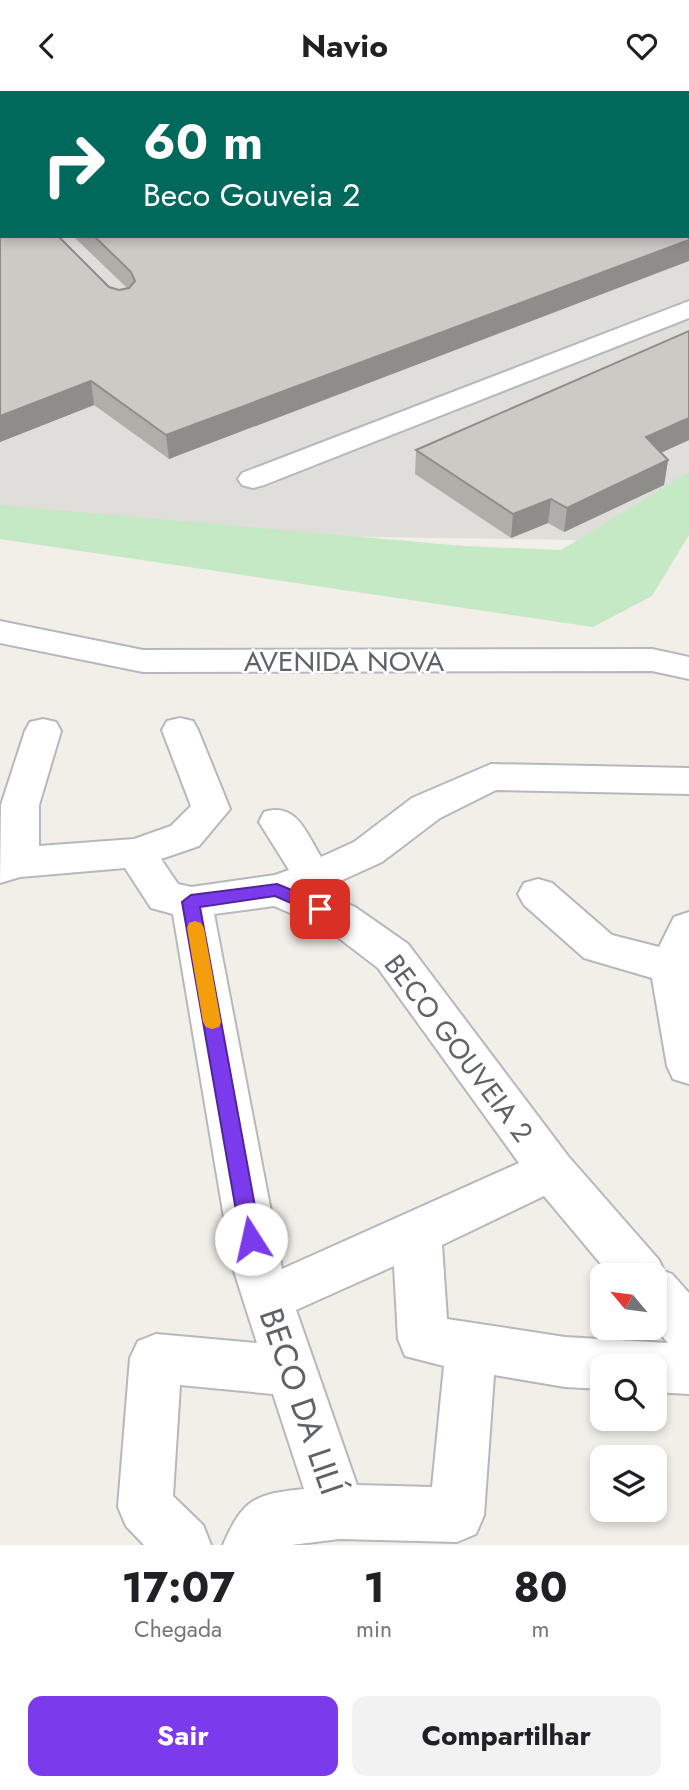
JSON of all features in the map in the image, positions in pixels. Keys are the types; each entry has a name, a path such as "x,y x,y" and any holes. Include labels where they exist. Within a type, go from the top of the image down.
{"street":[{"path":"253,479 689,309"},
{"name":"AVENIDA NOVA","path":"0,632 143,661 652,660 689,668"},
{"path":"43,731 20,806 10,865 136,853 185,837 211,809 180,730"},
{"path":"136,853 165,897 191,902 295,883 368,852 426,809 491,777 516,775 689,781"},
{"path":"278,822 295,883"},
{"name":"BECO GOUVEIA 2","path":"295,883 393,956 551,1170 631,1263"},
{"path":"538,894 599,947 671,967"},
{"name":"BECO DA LILÍ","path":"191,902 256,1265 340,1512 270,1520 251,1545"},
{"path":"689,928 671,967 689,1066"},
{"path":"267,1299 551,1170"},
{"path":"417,1233 423,1339 565,1361 689,1369"},
{"path":"667,1305 689,1330"},
{"path":"340,1512 457,1515 471,1346"},
{"path":"183,1545 145,1507 156,1358 292,1371"}],"shaded area":[{"path":"0,238 689,238 689,514 640,541 127,533 0,526"}],"green space":[{"path":"689,472 689,535 652,596 593,627 0,539 0,505 464,546 561,550"}],"building":[{"path":"0,238 60,238 109,287 119,290 129,288 135,281 131,272 96,238 689,238 166,435 91,381 0,416"},
{"path":"689,331 689,418 646,437 668,460 567,508 551,499 513,514 416,450"}],"slow traffic":[{"path":"195,928 212,1022"}],"route":[{"path":"251,1239 191,902 277,890 320,909"}]}
